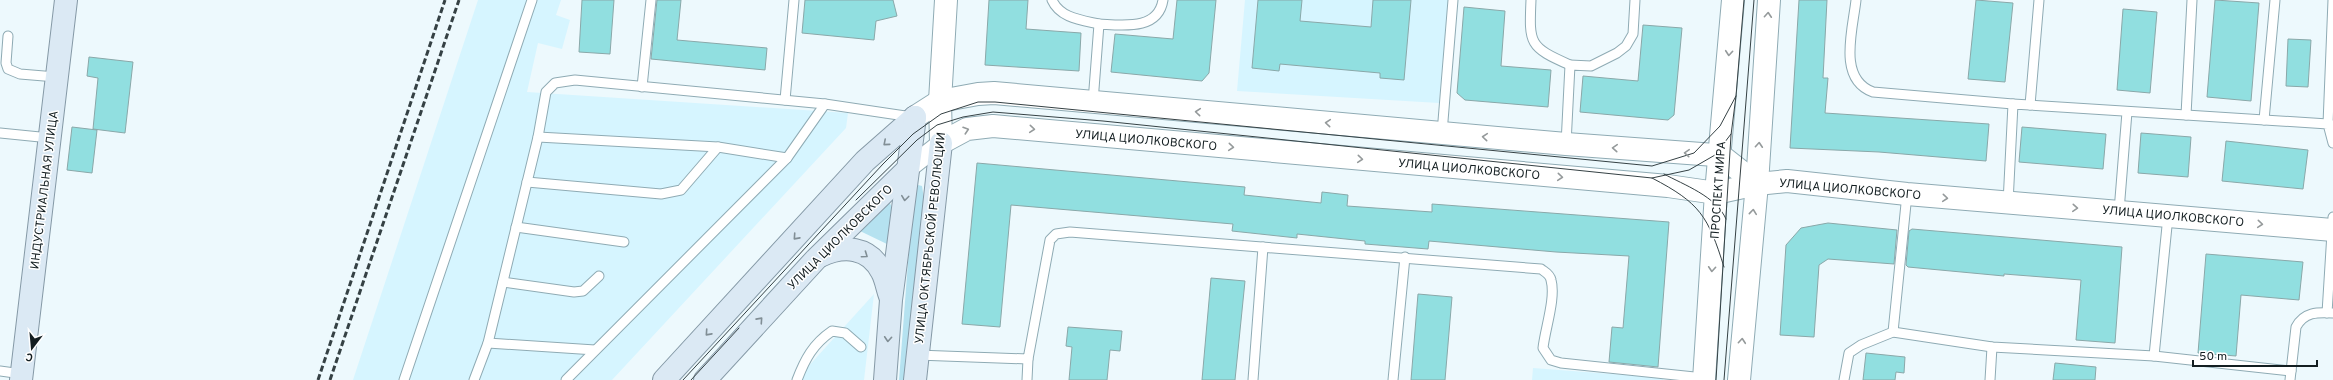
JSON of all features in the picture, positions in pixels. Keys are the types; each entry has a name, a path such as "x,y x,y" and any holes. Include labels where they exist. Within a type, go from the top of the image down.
{"main road":[{"name":"ИНДУСТРИАЛЬНАЯ УЛИЦА","path":"25,378 28,323 66,0"},
{"name":"УЛИЦА ОКТЯБРЬСКОЙ РЕВОЛЮЦИИ","path":"915,380 941,143 940,101 946,0"},
{"name":"ПРОСПЕКТ МИРА","path":"1704,379 1716,193 1733,0"},
{"path":"1739,380 1757,184 1769,0"},
{"path":"664,380 865,161 915,118 940,101 978,94 994,93 1566,144 1720,155 1757,184"},
{"path":"885,380 891,300 915,118"},
{"name":"УЛИЦА ЦИОЛКОВСКОГО","path":"941,143 967,129 993,126 1652,185 1716,193 1757,184 1787,182 2008,203 2119,211 2333,230"},
{"name":"УЛИЦА ЦИОЛКОВСКОГО","path":"705,380 816,259 908,169"},
{"path":"816,259 832,251 848,248 860,252 873,261 882,271 891,300"}],"street":[{"name":"УЛИЦА ЦИОЛКОВСКОГО","path":"908,169 941,143"}],"lane":[{"path":"404,380 532,0"},
{"path":"642,87 651,0"},
{"path":"785,100 794,0"},
{"path":"1052,0 1055,7 1064,14 1078,20 1099,24 1144,24 1154,17 1163,0"},
{"path":"1442,133 1453,0"},
{"path":"1531,0 1529,30 1534,45 1542,52 1570,65 1591,66 1617,53 1626,46 1633,34 1635,0"},
{"path":"1856,0 1850,70 1863,88 1873,92 2127,112 2330,124"},
{"path":"2030,105 2038,0"},
{"path":"2186,115 2192,0"},
{"path":"2264,120 2275,0"},
{"path":"2333,0 2330,124 2333,143"},
{"path":"1093,102 1099,24"},
{"path":"8,36 6,63 8,69 20,74 56,77"},
{"path":"1566,144 1570,65"},
{"path":"474,380 488,343 538,137 546,92 556,83 575,80 785,100 825,104 915,118"},
{"path":"566,380 787,158 825,104"},
{"path":"2008,203 2013,104"},
{"path":"2119,211 2127,112"},
{"path":"0,133 50,138"},
{"path":"538,137 718,147 787,158"},
{"path":"527,182 661,194 672,193 681,190 718,147"},
{"path":"1893,332 1907,194"},
{"path":"2154,356 2168,216"},
{"path":"1844,380 1849,353 1861,345 1893,332 1992,347 2154,356 2290,375 2296,328 2300,320 2312,313 2330,313 2333,217"},
{"path":"516,227 624,242"},
{"path":"1027,380 1028,359 1050,240 1056,234 1070,232 1405,257 1541,269 1549,274 1552,280 1543,348 1551,360 1561,363 1704,379"},
{"path":"1253,380 1263,247"},
{"path":"1393,380 1405,257"},
{"path":"503,282 574,292 583,291 599,276"},
{"path":"797,380 805,358 819,340 832,331 845,333 861,347"},
{"path":"488,343 595,350"},
{"path":"1990,380 1992,347"},
{"path":"917,355 1028,359"},
{"path":"0,371 25,378"}],"shaded area":[{"path":"478,0 561,0 556,15 570,20 562,49 538,43 527,92 848,113 846,128 612,380 353,380"},
{"path":"1245,0 1448,0 1439,103 1237,91"},
{"path":"914,184 922,186 925,205 910,380 899,380"},
{"path":"889,201 894,212 889,245 860,231"},
{"path":"874,294 864,380 796,380"},
{"path":"1533,368 1664,378 1663,380 1532,380"}],"building":[{"path":"582,0 614,0 610,54 579,52"},
{"path":"657,0 681,0 677,40 767,48 765,70 651,59"},
{"path":"805,0 893,0 897,16 876,21 874,40 802,33"},
{"path":"989,0 1028,0 1026,29 1081,33 1079,71 985,65"},
{"path":"1177,0 1216,0 1209,73 1202,81 1111,72 1115,34 1173,39"},
{"path":"1258,0 1302,0 1300,21 1371,27 1373,0 1411,0 1404,80 1380,78 1380,73 1280,64 1279,71 1252,68"},
{"path":"1799,0 1827,0 1823,78 1828,78 1825,113 1989,124 1986,161 1879,152 1790,148"},
{"path":"1976,0 2013,3 2005,82 1968,79"},
{"path":"2215,0 2259,3 2251,101 2207,97"},
{"path":"1464,7 1505,11 1501,66 1551,70 1548,107 1465,100 1457,93"},
{"path":"2123,9 2157,12 2150,93 2117,90"},
{"path":"1643,25 1682,28 1674,115 1668,120 1580,112 1583,76 1638,81"},
{"path":"2288,39 2311,40 2308,87 2286,86"},
{"path":"89,57 133,62 125,133 93,129 98,78 87,76"},
{"path":"72,127 97,130 92,173 67,170"},
{"path":"2022,127 2106,134 2103,169 2019,162"},
{"path":"2141,133 2191,137 2188,177 2138,173"},
{"path":"2226,141 2308,150 2303,189 2222,181"},
{"path":"977,163 1245,187 1244,195 1321,203 1322,192 1348,195 1347,206 1432,212 1432,204 1669,222 1658,367 1609,362 1612,327 1623,328 1629,256 1556,252 1429,241 1428,249 1365,244 1365,241 1297,234 1297,238 1232,231 1233,224 1011,205 1000,327 962,324"},
{"path":"1828,223 1897,230 1894,264 1828,259 1819,265 1814,337 1780,335 1786,245 1801,228"},
{"path":"1912,229 2122,247 2115,343 2076,340 2081,280 2004,274 2004,276 1908,267 1906,265 1909,231"},
{"path":"2206,254 2303,262 2299,300 2241,295 2236,356 2198,353"},
{"path":"1211,278 1245,281 1235,380 1202,380"},
{"path":"1418,294 1452,297 1445,380 1411,380"},
{"path":"1068,327 1122,331 1120,351 1110,350 1107,380 1069,380 1072,347 1066,346"},
{"path":"1866,353 1905,357 1904,373 1896,372 1895,380 1863,380"},
{"path":"2055,363 2096,367 2095,380 2053,380"}],"tram line":[{"path":"1716,380 1731,135 1736,96 1744,0"},
{"path":"1724,380 1754,0"},
{"path":"683,380 883,164 913,134 941,114 978,102 995,102 1652,166 1694,153 1720,126 1736,96"},
{"path":"856,200 917,140 937,125 963,117 993,112 1103,121 1652,178 1681,195 1700,213 1713,235 1724,267"},
{"path":"1652,178 1689,170 1715,155 1731,134"},
{"path":"1664,174 1699,192 1715,204 1726,219"},
{"path":"691,380 739,328"}],"railway":[{"path":"318,380 445,0"},
{"path":"330,380 459,0"}]}
